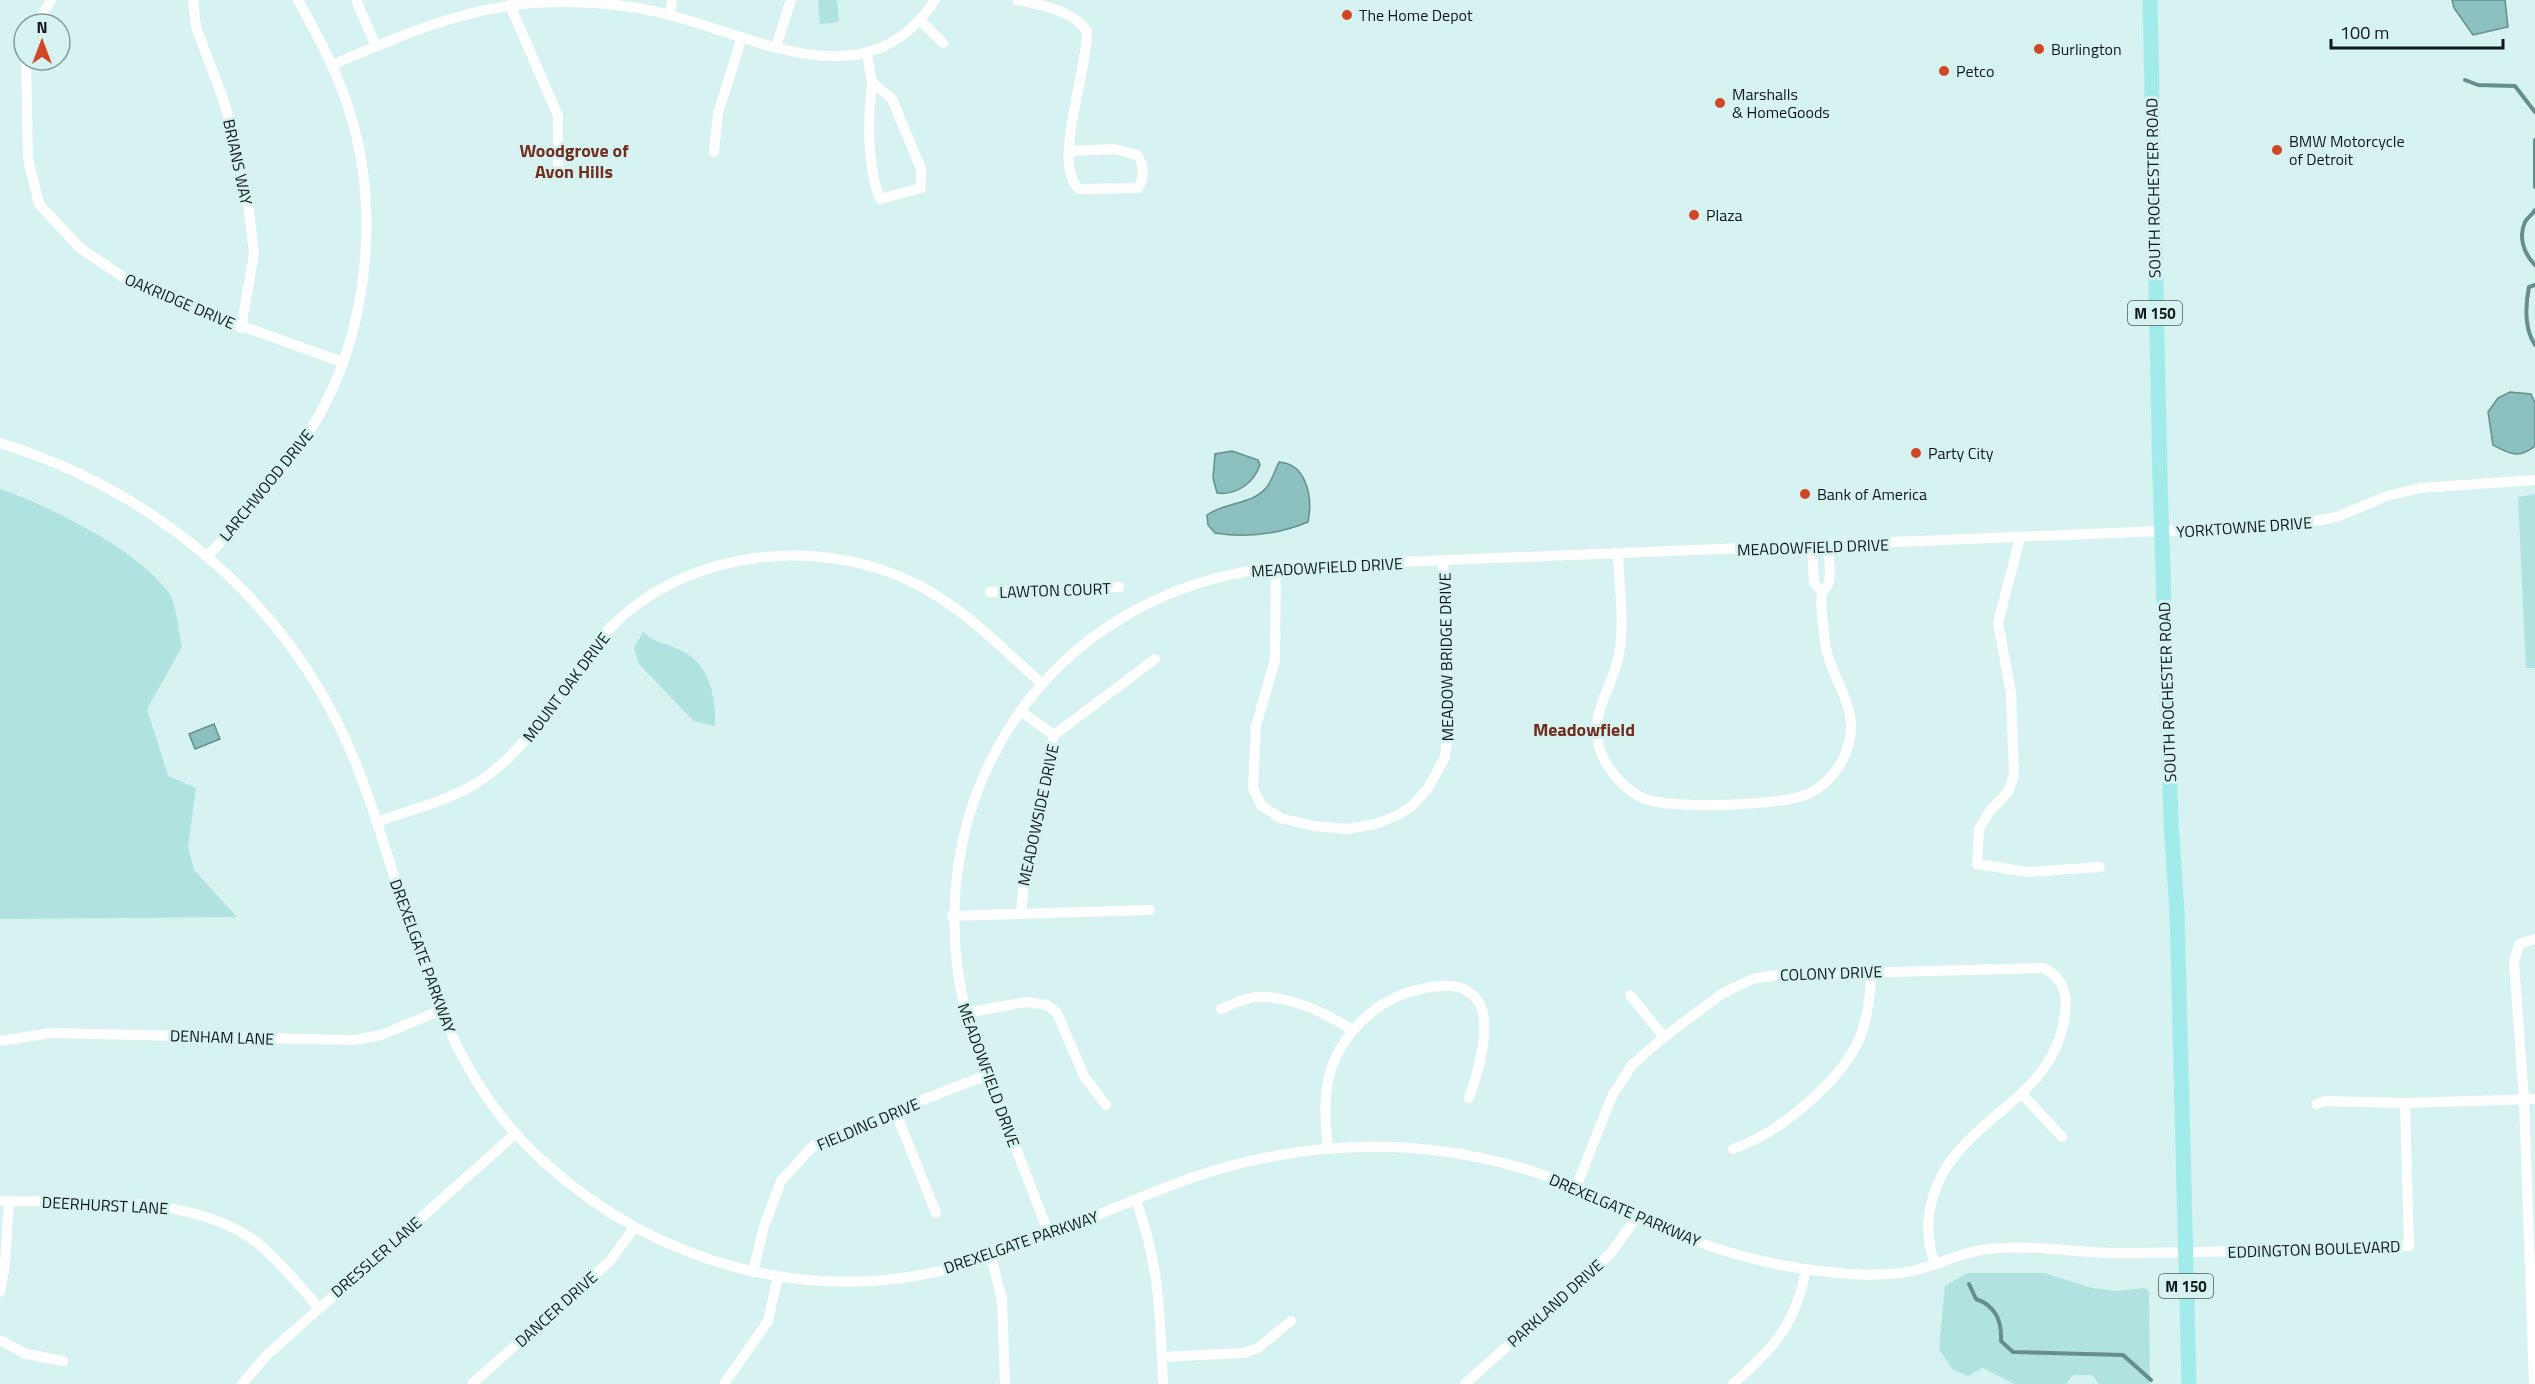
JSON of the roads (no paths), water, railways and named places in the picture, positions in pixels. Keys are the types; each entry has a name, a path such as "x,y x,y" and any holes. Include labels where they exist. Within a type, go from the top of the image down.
{"main road":[{"name":"SOUTH ROCHESTER ROAD","path":"2150,0 2162,533 2171,822 2178,911 2189,1384"}],"street":[{"name":"BRIANS WAY","path":"194,0 196,27 235,138 247,196 254,254 241,328"},
{"name":"LARCHWOOD DRIVE","path":"208,556 248,512 303,442 328,399 342,362 359,300 367,221 357,140 332,65 298,0"},
{"path":"356,0 376,46"},
{"path":"670,15 672,0"},
{"path":"776,47 791,0"},
{"path":"332,65 486,4 572,2 635,8 670,15 776,47 819,57 867,54 900,36 920,20 935,0"},
{"path":"1017,0 1062,12 1080,21 1087,31 1069,151 1070,177 1080,189 1138,188 1141,184 1143,169 1137,155 1114,148 1069,151"},
{"path":"510,5 558,116 558,164"},
{"path":"920,20 943,43"},
{"path":"714,152 718,113 742,37"},
{"path":"867,54 872,82 869,105 872,172 880,199 921,188 921,170 892,99 872,82"},
{"name":"OAKRIDGE DRIVE","path":"26,72 28,159 39,204 80,248 123,277 172,301 241,328 342,362"},
{"name":"DREXELGATE PARKWAY","path":"0,443 56,462 105,486 155,516 208,556 256,603 298,656 345,738 377,822 439,1011 474,1077 515,1134 579,1192 633,1228 683,1250 753,1272 778,1276 823,1281 891,1279 936,1272 991,1256 1182,1181 1242,1163 1328,1149 1411,1148 1469,1156 1505,1164 1576,1187 1637,1216 1722,1250 1806,1269 1889,1274 1909,1272 1973,1251 2006,1248 2037,1247 2095,1253 2185,1253"},
{"name":"YORKTOWNE DRIVE","path":"2162,533 2306,524 2337,517 2410,489 2535,480"},
{"name":"MEADOWFIELD DRIVE","path":"1049,1234 965,1012 956,968 952,916 956,868 968,818 993,755 1020,711 1042,684 1075,651 1132,612 1205,580 1276,567 2162,533"},
{"path":"2020,538 1998,623 2012,693 2014,775 2008,792 1989,812 1979,829 1977,864 2027,872 2100,867"},
{"path":"1618,554 1619,655 1598,714 1597,738 1601,754 1616,776 1638,795 1660,802 1762,802 1791,799 1812,791 1835,772 1848,746 1853,724 1851,713 1825,645 1822,592 1829,581 1828,546"},
{"path":"1812,547 1814,583 1822,592"},
{"name":"MOUNT OAK DRIVE","path":"377,822 439,802 492,773 526,740 570,676 623,617 670,586 707,570 745,560 812,556 847,560 893,573 936,595 970,619 1042,684"},
{"name":"MEADOW BRIDGE DRIVE","path":"1276,567 1275,660 1256,726 1253,788 1261,805 1280,818 1314,826 1347,829 1376,824 1413,805 1433,781 1445,757 1449,727 1443,561"},
{"name":"LAWTON COURT","path":"990,592 1119,587"},
{"name":"MEADOWSIDE DRIVE","path":"1021,914 1027,851 1054,735 1155,659"},
{"path":"1020,711 1054,735"},
{"path":"952,916 1150,910"},
{"path":"2534,1384 2530,1099 2514,962 2519,944 2535,939"},
{"name":"COLONY DRIVE","path":"1576,1187 1619,1082 1642,1055 1664,1036 1723,993 1753,980 1777,975 2032,967 2053,973 2060,981 2066,995 2062,1031 2050,1062 2022,1094 1965,1144 1939,1180 1931,1201 1928,1223 1928,1241 1935,1264"},
{"path":"1733,1149 1757,1140 1783,1124 1831,1082 1849,1062 1869,1014 1871,972"},
{"path":"1328,1149 1325,1106 1327,1084 1334,1060 1352,1030 1381,1005 1406,992 1434,986 1460,987 1477,1001 1482,1018 1479,1069 1469,1098"},
{"path":"1630,995 1664,1036"},
{"path":"1221,1009 1243,999 1267,998 1321,1013 1352,1030"},
{"path":"965,1012 1026,1002 1047,1005 1057,1013 1084,1076 1106,1105"},
{"name":"DENHAM LANE","path":"0,1041 51,1032 354,1040 381,1035 439,1011"},
{"name":"FIELDING DRIVE","path":"753,1272 772,1201 781,1181 794,1164 812,1147 829,1137 987,1075"},
{"path":"2022,1094 2062,1137"},
{"path":"2316,1104 2325,1101 2404,1103 2530,1099"},
{"name":"EDDINGTON BOULEVARD","path":"2185,1253 2409,1246 2404,1103"},
{"path":"895,1112 936,1213"},
{"name":"DRESSLER LANE","path":"242,1384 267,1355 515,1134"},
{"path":"1136,1200 1151,1246 1157,1275 1163,1384"},
{"path":"0,1292 5,1264 4,1201"},
{"name":"DEERHURST LANE","path":"4,1201 158,1205 198,1214 226,1224 258,1244 319,1308"},
{"name":"PARKLAND DRIVE","path":"1465,1384 1610,1254 1637,1216"},
{"name":"DANCER DRIVE","path":"472,1384 610,1261 633,1228"},
{"path":"991,1256 1002,1300 1005,1384"},
{"path":"1733,1384 1766,1354 1784,1333 1797,1308 1806,1269"},
{"path":"724,1384 768,1322 778,1276"},
{"path":"1162,1357 1244,1353 1258,1348 1291,1321"},
{"path":"0,1340 26,1354 63,1361"}],"waterway":[{"path":"2465,80 2478,85 2515,86 2535,112"},
{"path":"2535,140 2535,187"},
{"path":"2535,210 2525,222 2522,234 2525,251 2535,265"},
{"path":"2535,285 2529,287 2526,310 2529,332 2535,345"},
{"path":"1969,1284 1976,1299 1993,1310 1999,1321 2001,1341 2013,1352 2123,1355 2151,1380"}],"place":[{"name":"The Home Depot","path":"1347,15"},
{"name":"Burlington","path":"2039,49"},
{"name":"Petco","path":"1944,71"},
{"name":"Marshalls & HomeGoods","path":"1720,103"},
{"name":"BMW Motorcycle of Detroit","path":"2277,150"},
{"name":"Plaza","path":"1694,215"},
{"name":"Party City","path":"1916,453"},
{"name":"Bank of America","path":"1805,494"}],"district":[{"name":"Woodgrove of Avon Hills","path":"574,160"},
{"name":"Meadowfield","path":"1584,729"}]}
